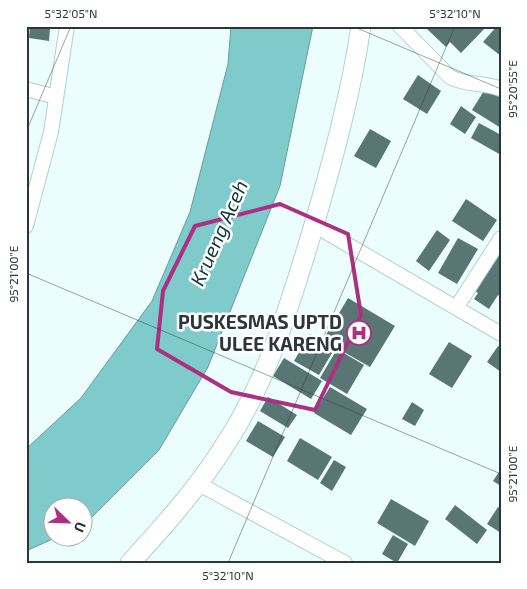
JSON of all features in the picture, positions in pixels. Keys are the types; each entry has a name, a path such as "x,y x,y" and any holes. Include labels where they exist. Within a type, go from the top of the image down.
{"street":[{"path":"26,226 41,176 67,26"},
{"path":"400,26 450,77 459,82 492,85 501,89"},
{"path":"130,563 165,525 225,446 251,400 274,350 314,225 341,132 361,27"},
{"path":"26,89 56,97"},
{"path":"314,225 501,334"},
{"path":"456,308 501,238"},
{"path":"197,483 345,563"}],"highlighted area":[{"path":"280,204 348,234 361,315 315,410 231,392 157,349 163,291 195,226"}],"water":[{"name":"Krueng Aceh","path":"231,26 313,26 280,186 208,367 159,450 92,517 92,496 42,496 42,544 26,551 26,449 81,398 152,301 190,212 228,64"}],"building":[{"path":"30,26 50,28 49,41 29,38"},
{"path":"430,26 487,26 461,53 450,42 446,47 427,29"},
{"path":"497,26 501,26 501,56 483,42"},
{"path":"418,75 441,91 427,114 403,99"},
{"path":"487,86 501,95 501,128 472,110"},
{"path":"461,106 476,117 465,134 450,124"},
{"path":"479,123 501,135 501,155 471,138"},
{"path":"370,129 391,141 376,168 354,156"},
{"path":"466,199 497,220 483,241 452,221"},
{"path":"437,230 450,240 429,271 416,261"},
{"path":"458,238 478,249 457,284 438,273"},
{"path":"494,253 501,258 501,297 498,295 489,309 474,299 478,293 471,288"},
{"name":"PUSKESMAS UPTD ULEE KARENG","path":"348,298 395,326 370,367 323,340"},
{"path":"310,334 335,348 319,375 294,361"},
{"path":"449,342 472,356 452,388 429,374"},
{"path":"498,346 501,348 501,372 487,362"},
{"path":"337,349 364,365 347,394 320,378"},
{"path":"284,358 322,381 311,399 273,376"},
{"path":"330,387 367,409 351,435 314,413"},
{"path":"268,397 297,415 288,428 260,411"},
{"path":"412,402 424,410 415,426 402,419"},
{"path":"258,421 285,437 273,457 246,441"},
{"path":"300,438 332,457 318,480 287,461"},
{"path":"334,460 346,467 332,491 320,483"},
{"path":"501,469 501,486 493,481"},
{"path":"391,499 429,521 415,546 377,523"},
{"path":"455,505 487,530 477,544 445,519"},
{"path":"498,507 501,508 501,533 487,524"},
{"path":"393,535 408,544 397,563 382,554"}],"place":[{"name":"PUSKESMAS UPTD ULEE KARENG","path":"359,333"}]}
